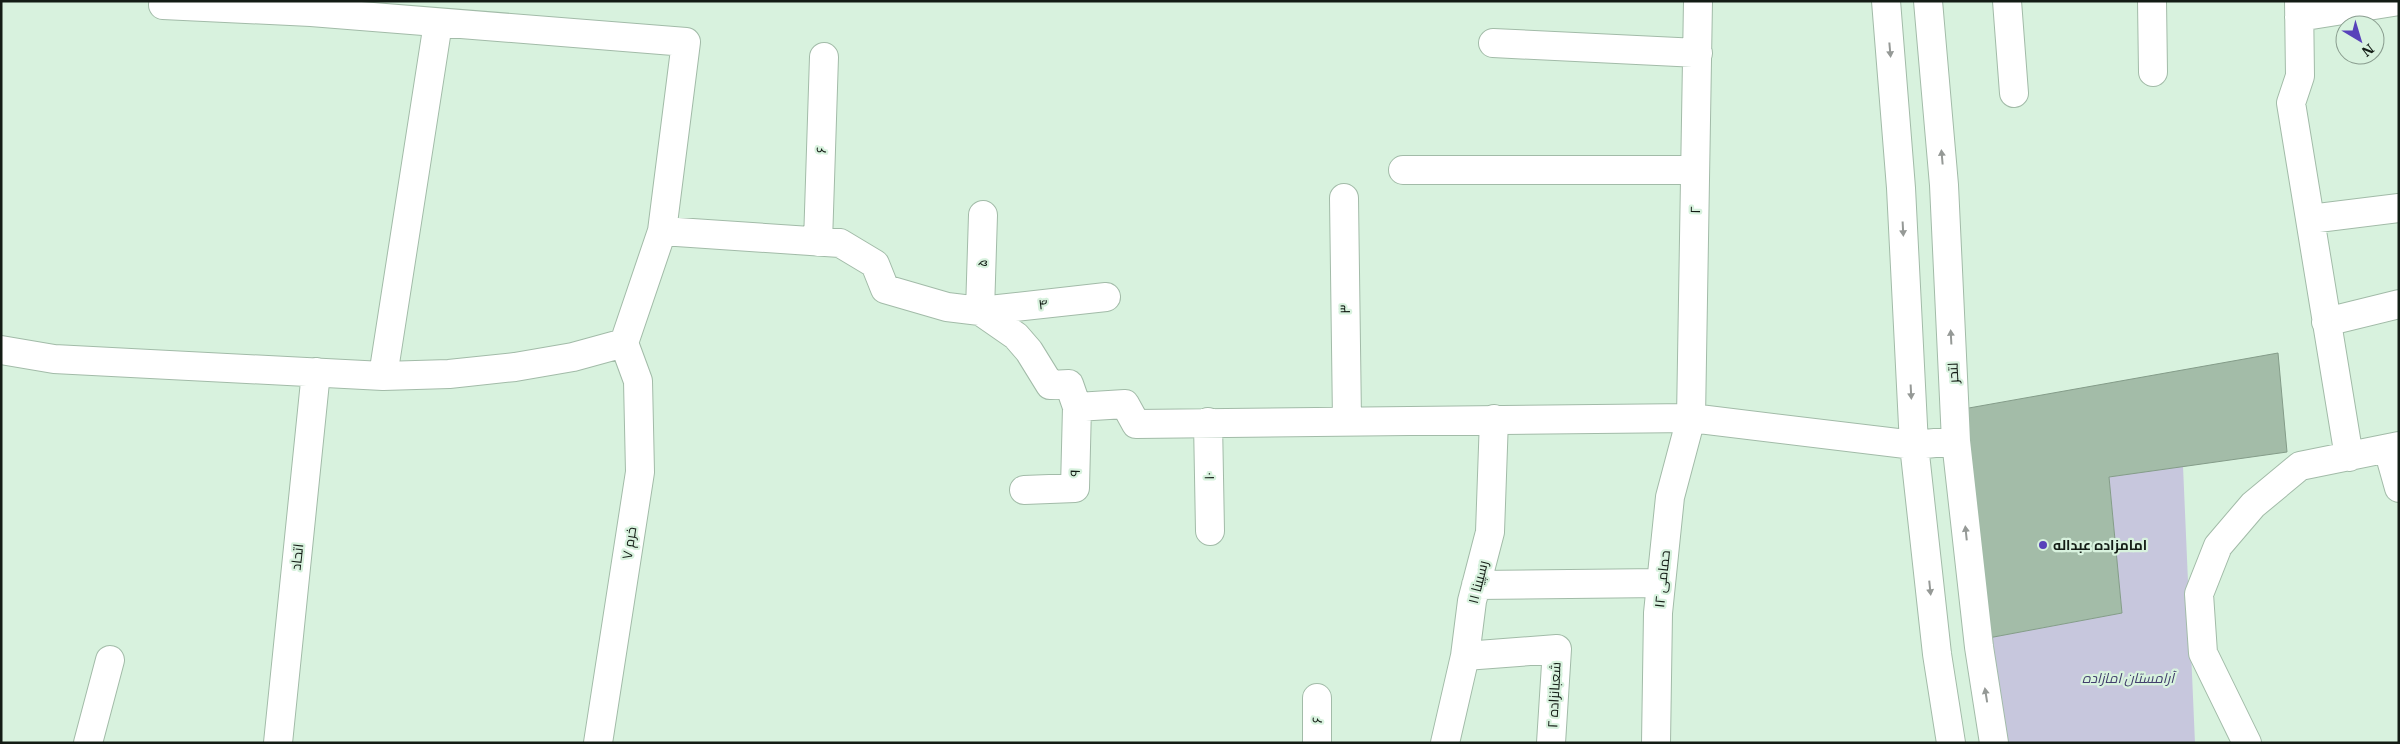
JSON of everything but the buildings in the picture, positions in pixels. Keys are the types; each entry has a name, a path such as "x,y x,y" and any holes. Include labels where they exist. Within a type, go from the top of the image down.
{"street":[{"name":"۲","path":"1691,418 1698,1"},
{"path":"1886,1 1901,188 1914,445 1937,654 1951,743"},
{"name":"لتحر","path":"1928,1 1944,185 1956,441 1979,646 1994,743"},
{"path":"2008,1 2014,93"},
{"path":"2152,1 2153,72"},
{"path":"2349,457 2292,103 2300,76 2299,9 2399,2"},
{"path":"1,350 54,360 382,376 449,374 515,367 573,357 624,344 662,231 686,42 438,23 312,7 163,5"},
{"path":"382,376 438,23"},
{"path":"1493,43 1698,53"},
{"name":"۶","path":"818,242 824,58"},
{"path":"1403,170 1695,170"},
{"path":"1901,188 1944,185"},
{"name":"۳","path":"1344,198 1347,420"},
{"path":"2310,219 2399,208"},
{"name":"۵","path":"980,311 983,215"},
{"path":"662,231 840,243 875,264 885,289 948,307 980,311 1016,336 1029,351 1050,385 1069,384 1077,407 1125,404 1136,424 1347,420 1691,418 1914,445 1956,441"},
{"name":"۴","path":"980,311 1106,297"},
{"path":"2326,322 2399,304"},
{"name":"خرم ۷","path":"598,743 640,472 638,381 624,344"},
{"name":"اتحاد","path":"278,743 316,372"},
{"name":"۹","path":"1024,490 1075,488 1077,407"},
{"name":"حمامی ۱۲","path":"1656,743 1658,613 1670,497 1691,418"},
{"name":"رسپینا ۱۱","path":"1445,743 1465,656 1472,601 1490,532 1494,419"},
{"name":"۱۰","path":"1208,422 1210,531"},
{"path":"2247,743 2203,653 2199,594 2218,546 2253,505 2300,466 2393,447 2399,488"},
{"path":"1476,586 1661,583"},
{"name":"شعبانزاده ۲","path":"1465,656 1557,649 1551,743"},
{"path":"88,743 110,660"},
{"name":"۶","path":"1317,743 1318,698"}],"green space":[{"name":"آرامستان امازاده","path":"2183,466 2195,743 2001,743 1983,639 2122,613 2109,477"}],"place":[{"name":"امامزاده عبداله","path":"2043,545"}]}
